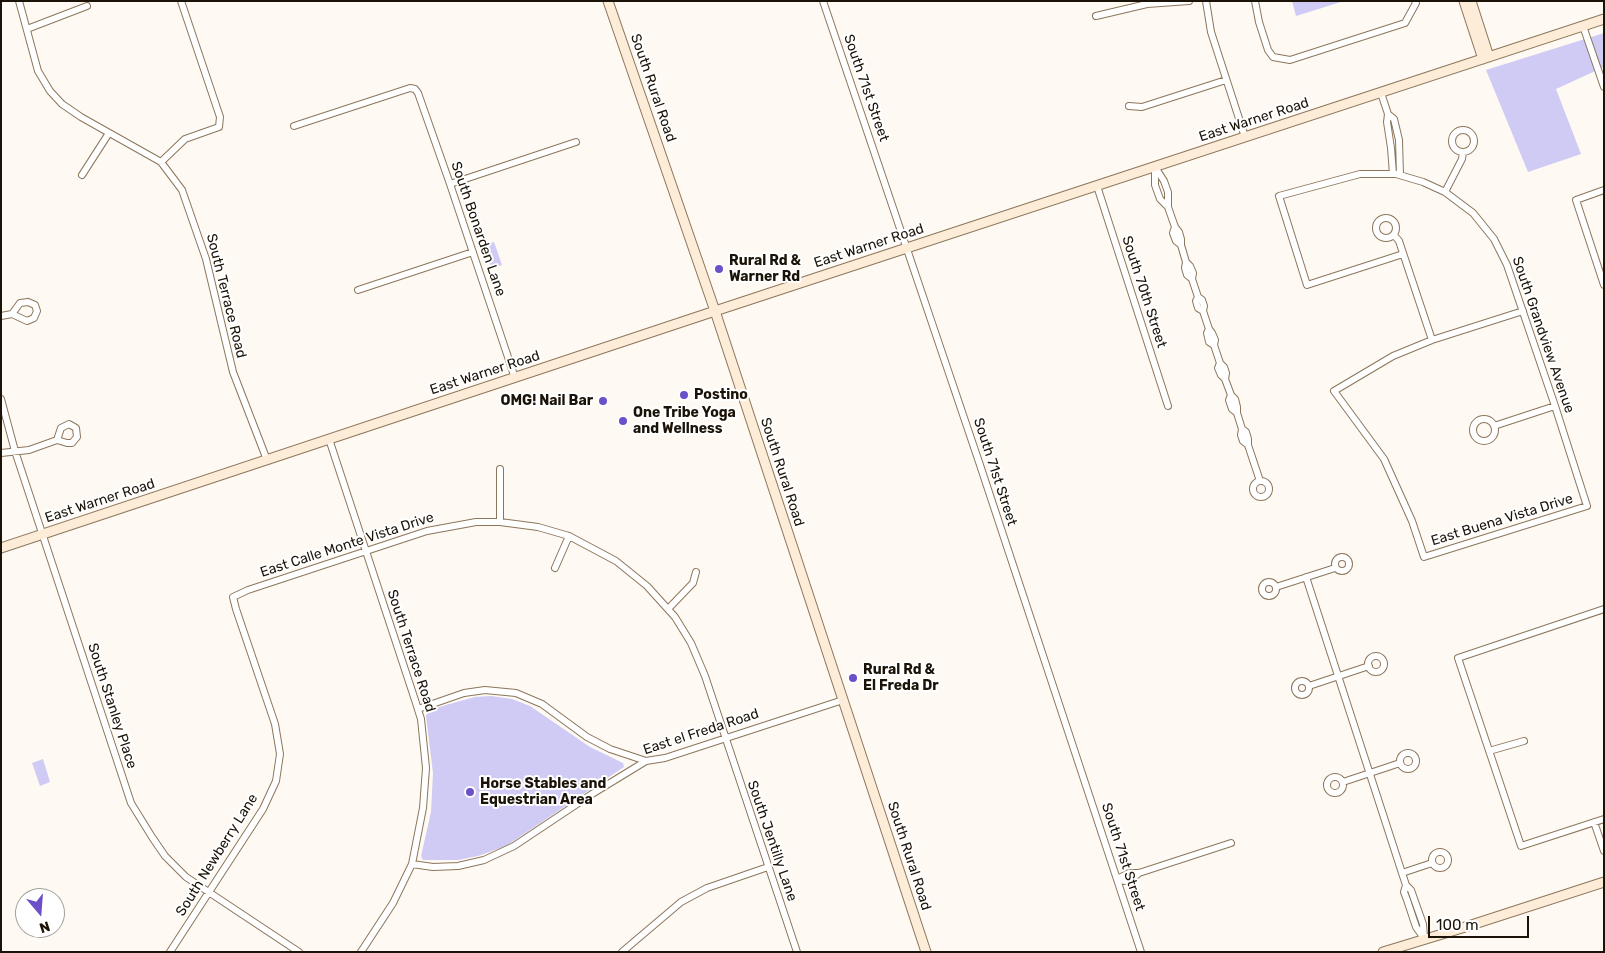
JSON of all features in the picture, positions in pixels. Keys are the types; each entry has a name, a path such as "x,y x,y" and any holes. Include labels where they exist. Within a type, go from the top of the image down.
{"main road":[{"name":"South Rural Road","path":"608,1 715,311 926,952"},
{"path":"1464,1 1486,58"},
{"path":"1471,1 1486,58"},
{"name":"East Warner Road","path":"1,548 1604,19"},
{"path":"1383,952 1604,882"}],"street":[{"path":"19,1 38,70 50,91 62,104 108,133 162,162 185,139 219,127 220,117 181,1"},
{"name":"South 71st Street","path":"823,1 1141,952"},
{"path":"1096,16 1147,4 1189,1"},
{"path":"1206,1 1211,32 1245,137"},
{"path":"1254,1 1268,50 1273,57 1290,60 1405,23 1416,3 1415,1"},
{"path":"27,29 87,6"},
{"path":"1583,26 1604,87"},
{"path":"1128,106 1142,107 1226,80"},
{"name":"South Bonarden Lane","path":"294,126 410,88 415,89 450,184 515,378"},
{"path":"1381,93 1388,114 1394,119 1400,146 1397,174"},
{"path":"1388,114 1386,122 1397,174"},
{"path":"82,176 108,133"},
{"path":"450,184 576,142"},
{"path":"1391,146 1400,146"},
{"path":"1445,192 1462,159 1462,152"},
{"name":"South Terrace Road","path":"162,162 182,190 185,198 206,259 233,372 268,460"},
{"path":"1155,167 1164,181 1169,196 1168,207 1175,227 1173,233 1176,241 1181,245 1186,262 1185,268 1192,279 1198,297 1196,301 1198,308 1203,311 1209,329 1207,334 1220,363 1218,368 1221,375 1226,379 1230,395 1229,400 1232,409 1237,413 1242,429 1243,441 1248,445 1260,481"},
{"name":"South Grandview Avenue","path":"1403,254 1307,285 1279,196 1360,174 1397,174 1423,182 1445,192 1473,213 1494,239 1507,265 1587,506"},
{"name":"South 70th Street","path":"1097,186 1168,406"},
{"path":"1604,190 1576,200 1604,285"},
{"path":"1394,235 1399,241 1432,340 1523,311"},
{"path":"358,290 473,252"},
{"path":"1,316 12,314"},
{"name":"East Buena Vista Drive","path":"1432,340 1393,356 1334,391 1384,459 1412,521 1424,557 1587,506"},
{"name":"South Stanley Place","path":"1,399 15,451 131,803 166,856 186,877 299,952"},
{"path":"1494,426 1555,406"},
{"name":"South Terrace Road","path":"329,439 418,708 426,768 423,808 412,864 392,903 361,952"},
{"path":"1,454 38,447 57,440"},
{"path":"500,469 500,522"},
{"name":"East Calle Monte Vista Drive","path":"233,597 248,590 427,531 476,522 500,522 538,527 569,536 616,561 648,586 675,618 697,655 725,738"},
{"path":"555,568 569,536"},
{"path":"1276,587 1336,568"},
{"path":"668,610 694,583 696,572"},
{"path":"1306,577 1406,885 1411,890 1423,924 1424,938"},
{"name":"South Newberry Lane","path":"170,952 263,809 276,781 280,754 275,724 233,597"},
{"path":"1604,609 1458,658 1521,846 1604,818"},
{"path":"1309,686 1369,666"},
{"path":"418,708 464,692 485,690 516,693 542,704 587,737 610,749 646,761"},
{"name":"East el Freda Road","path":"412,864 434,867 458,866 484,860 514,846 646,761 665,758 843,700"},
{"name":"South Jentilly Lane","path":"725,738 797,952"},
{"path":"1490,751 1524,741"},
{"path":"1343,782 1400,763"},
{"path":"1594,822 1604,851"},
{"path":"1117,879 1129,873 1139,873 1231,843"},
{"path":"1402,873 1432,863"},
{"path":"627,950 681,902 707,888 768,866"}],"shaded area":[{"path":"1292,1 1344,1 1296,16"},
{"path":"1604,33 1604,67 1556,89 1581,154 1528,172 1486,70"},
{"path":"494,242 502,265 491,268 483,246"},
{"path":"491,696 512,699 530,706 590,747 623,763 624,767 506,846 478,856 458,860 423,860 421,856 431,812 433,773 426,716 428,711 475,697"},
{"path":"43,759 50,782 40,786 32,763"}],"place":[{"name":"Rural Rd & Warner Rd","path":"719,269"},
{"name":"Postino","path":"684,395"},
{"name":"OMG! Nail Bar","path":"603,401"},
{"name":"One Tribe Yoga and Wellness","path":"623,421"},
{"name":"Rural Rd & El Freda Dr","path":"853,678"},
{"name":"Horse Stables and Equestrian Area","path":"470,792"}]}
